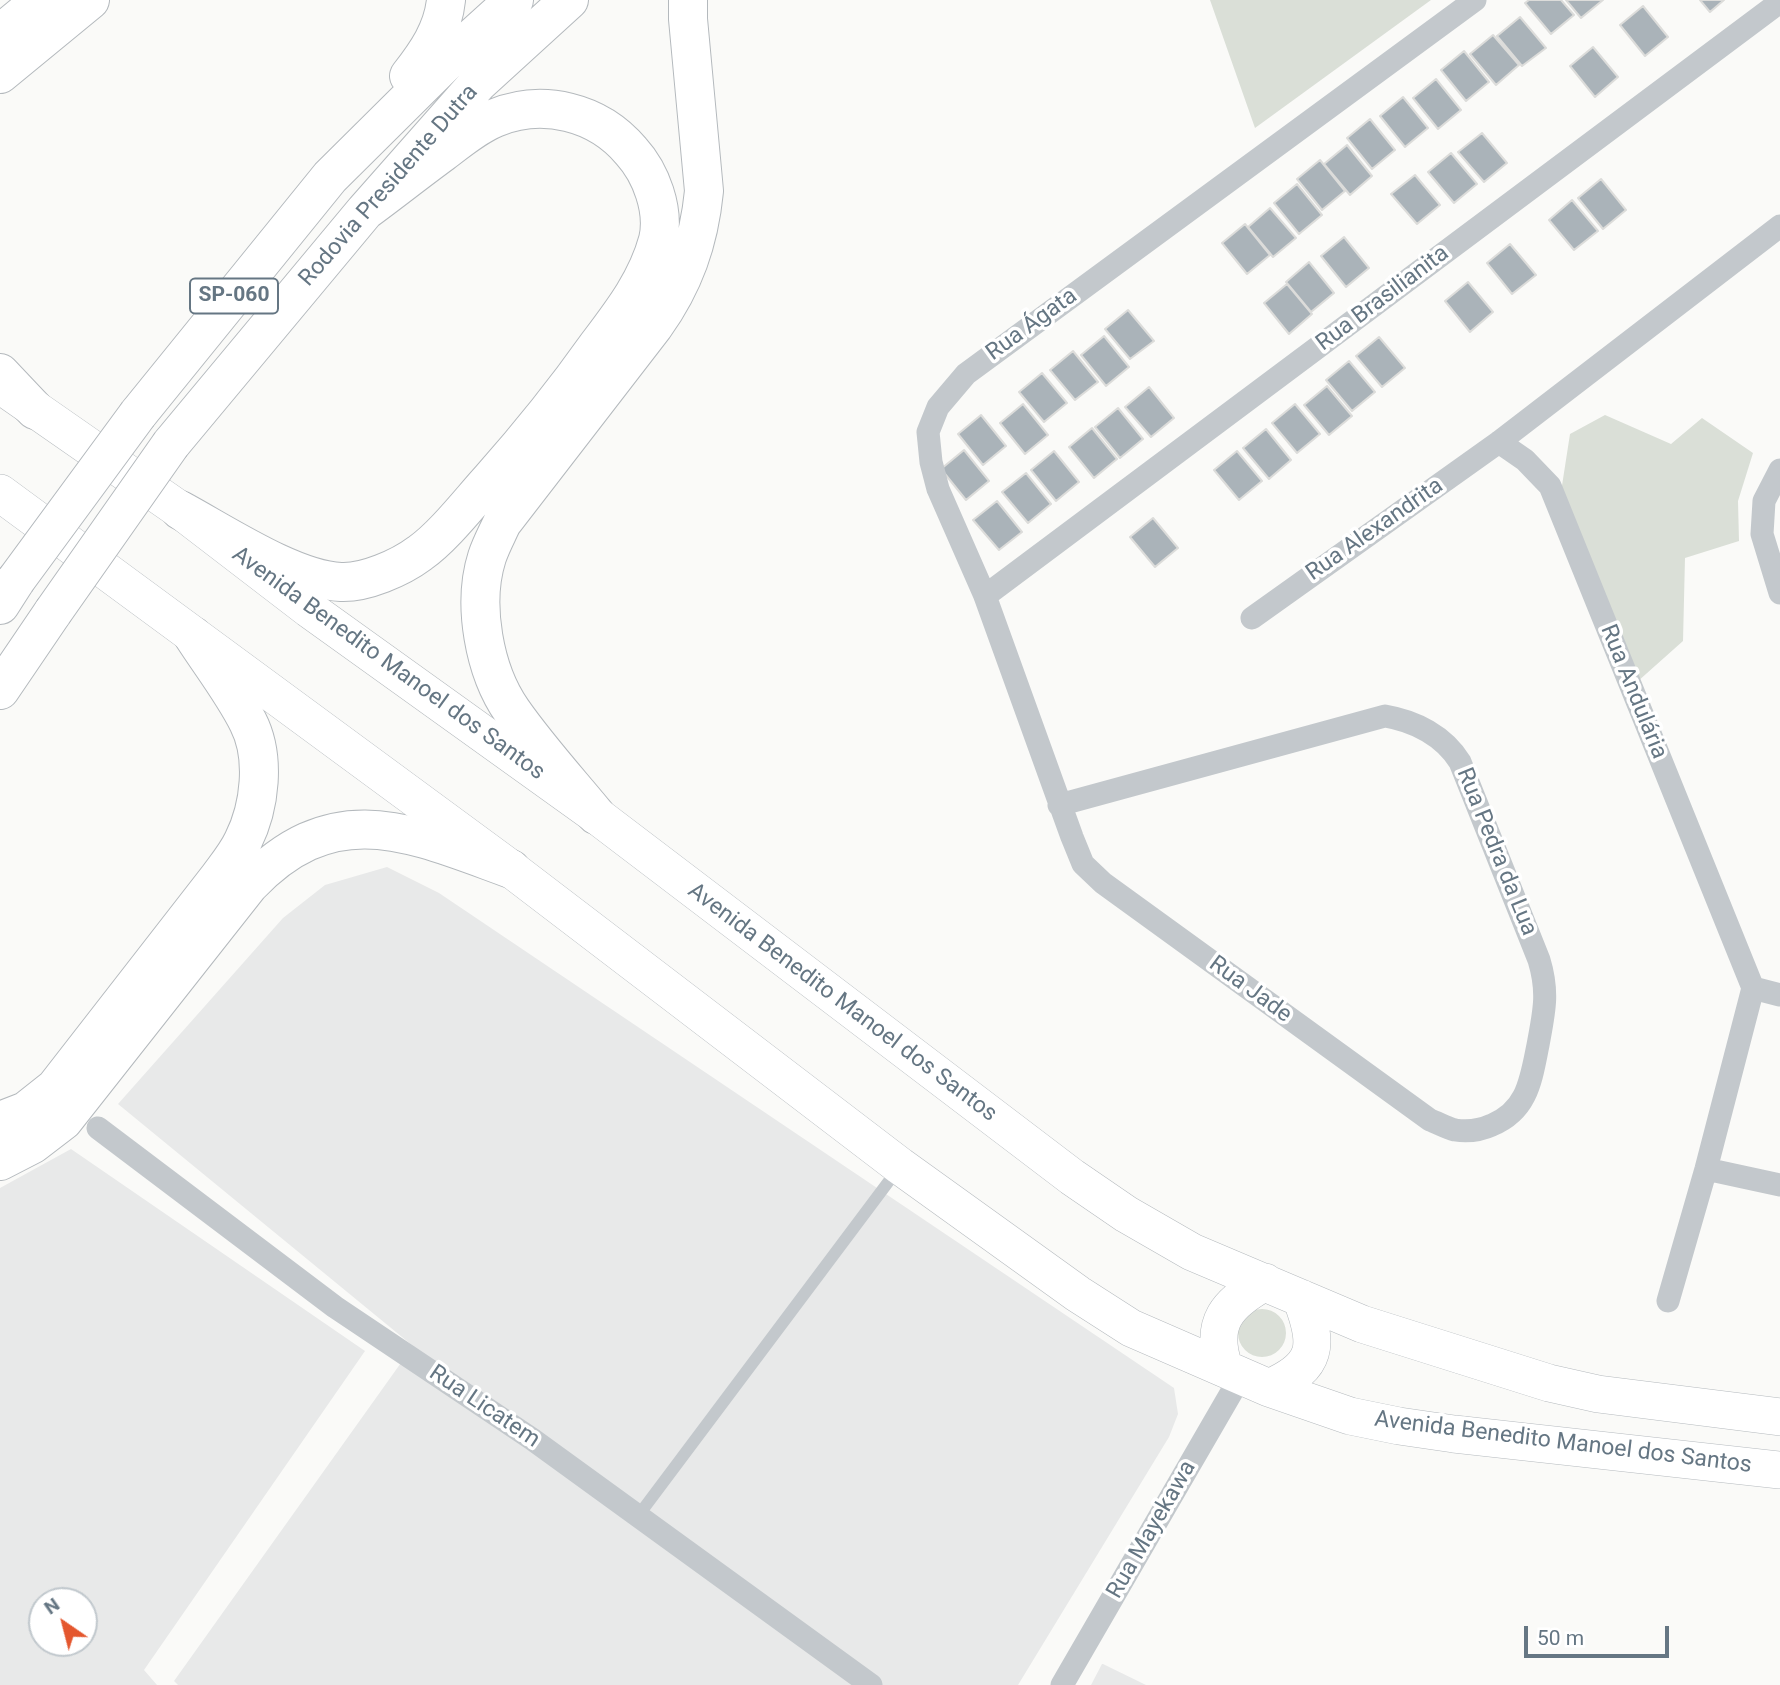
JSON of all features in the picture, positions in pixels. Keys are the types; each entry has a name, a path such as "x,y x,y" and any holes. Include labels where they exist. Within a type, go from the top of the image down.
{"highway":[{"path":"0,34 41,0"},
{"path":"0,74 90,0"},
{"path":"330,177 425,56 441,24 446,0"},
{"name":"Rodovia Presidente Dutra","path":"5,593 138,414 330,177 452,56 514,0"},
{"name":"Rodovia Presidente Dutra","path":"0,690 172,444 365,211 478,83 569,0"},
{"path":"596,815 511,709 498,684 484,643 480,602 487,559 502,523 669,306 690,262 697,238 704,191 688,0"},
{"path":"180,510 292,570 341,582 381,575 421,553 458,516 550,412 634,296 648,269 658,238 658,212 652,186 640,163 624,142 596,122 580,115 545,108 510,112 478,126 365,211"},
{"path":"0,373 35,410"},
{"path":"0,1121 26,1111 55,1088 219,877 243,841 256,803 259,768 256,743 249,723 193,636"},
{"path":"0,1161 33,1144 63,1122 249,885 281,856 299,845 340,832 383,829 424,838 511,869"}],"main road":[{"name":"Avenida Benedito Manoel dos Santos","path":"0,384 180,510 309,609 596,815 1072,1177 1126,1214 1192,1252 1362,1324 1549,1383 1598,1394 1780,1417"},
{"name":"Avenida Benedito Manoel dos Santos","path":"0,493 511,869 900,1166 1077,1294 1131,1328 1244,1377 1350,1416 1468,1436 1780,1470"},
{"path":"1265,1282 1239,1298 1227,1311 1218,1334 1219,1354 1244,1377 1291,1378 1300,1371 1311,1352 1312,1331 1301,1298"}],"street":[{"name":"Rua Ágata","path":"1059,805 985,596 937,489 930,463 928,432 938,407 966,374 1475,0"},
{"name":"Rua Brasilianita","path":"985,596 1780,2"},
{"path":"1499,442 1780,226"},
{"name":"Rua Alexandrita","path":"1252,618 1499,442"},
{"name":"Rua Andulária","path":"1499,442 1525,460 1550,486 1753,988"},
{"path":"1780,470 1764,501 1762,534 1780,593"},
{"name":"Rua Pedra da Lua","path":"1059,805 1385,716 1402,719 1428,731 1452,750 1460,762 1546,983 1545,1008 1533,1067 1522,1101 1507,1119 1479,1130"},
{"name":"Rua Jade","path":"1059,805 1083,864 1103,883 1430,1120 1455,1130 1479,1130"},
{"path":"1668,1301 1753,988 1780,995"},
{"name":"Rua Licatem","path":"99,1128 335,1307 532,1439 871,1685"},
{"path":"1706,1169 1780,1185"},
{"name":"Rua Mayekawa","path":"1062,1685 1244,1377"}],"lane":[{"path":"638,1516 900,1166"}],"shaded area":[{"path":"1210,0 1431,0 1255,128"},
{"path":"1605,415 1671,444 1702,418 1753,453 1738,501 1739,541 1685,558 1683,641 1637,682 1561,492 1570,434"},
{"path":"387,867 439,893 1174,1388 1178,1414 1169,1437 1018,1685 178,1685 174,1681 413,1346 118,1104 283,918 325,885"},
{"path":"71,1149 365,1351 144,1670 157,1685 0,1685 0,1188"},
{"path":"1262,1309 1279,1316 1286,1333 1279,1350 1262,1357 1245,1350 1238,1333 1245,1316"},
{"path":"1103,1664 1146,1685 1091,1685"}],"building":[{"path":"1529,0 1561,0 1574,15 1551,34 1525,3"},
{"path":"1566,0 1603,0 1581,18"},
{"path":"1700,0 1724,0 1710,12"},
{"path":"1643,6 1668,37 1645,56 1620,25"},
{"path":"1520,17 1546,48 1522,66 1497,36"},
{"path":"1493,35 1519,65 1496,85 1470,54"},
{"path":"1593,47 1618,77 1595,97 1570,66"},
{"path":"1464,51 1489,82 1466,101 1441,70"},
{"path":"1436,79 1461,110 1438,129 1413,98"},
{"path":"1403,97 1428,128 1405,147 1380,116"},
{"path":"1370,119 1395,150 1372,169 1347,138"},
{"path":"1482,133 1507,163 1484,182 1458,152"},
{"path":"1347,145 1372,176 1350,195 1324,164"},
{"path":"1451,153 1477,184 1454,203 1428,172"},
{"path":"1320,160 1345,191 1322,210 1297,179"},
{"path":"1415,175 1440,205 1417,224 1391,194"},
{"path":"1601,179 1626,210 1603,229 1578,198"},
{"path":"1297,184 1322,215 1299,234 1274,203"},
{"path":"1572,200 1598,231 1574,250 1549,220"},
{"path":"1270,208 1296,238 1273,257 1248,227"},
{"path":"1245,224 1270,255 1247,274 1222,243"},
{"path":"1344,237 1369,268 1346,287 1321,256"},
{"path":"1510,244 1536,275 1512,294 1487,263"},
{"path":"1309,262 1334,293 1311,312 1286,282"},
{"path":"1468,282 1493,312 1470,332 1445,301"},
{"path":"1287,284 1312,314 1289,334 1264,303"},
{"path":"1128,310 1154,341 1130,359 1105,329"},
{"path":"1104,336 1129,367 1106,386 1081,355"},
{"path":"1379,337 1405,368 1382,387 1356,356"},
{"path":"1073,351 1098,382 1075,400 1050,370"},
{"path":"1349,361 1375,392 1352,411 1326,380"},
{"path":"1042,373 1067,403 1044,422 1019,392"},
{"path":"1327,386 1352,416 1329,435 1304,405"},
{"path":"1149,387 1174,418 1151,437 1125,407"},
{"path":"1023,404 1048,435 1025,454 1000,423"},
{"path":"1295,404 1320,434 1297,453 1272,423"},
{"path":"1118,408 1143,439 1120,458 1095,427"},
{"path":"981,415 1006,446 983,465 958,434"},
{"path":"1092,428 1117,459 1094,478 1069,447"},
{"path":"1266,429 1291,460 1269,479 1243,448"},
{"path":"964,450 989,481 966,500 941,469"},
{"path":"1054,451 1079,482 1056,501 1031,470"},
{"path":"1237,451 1262,481 1239,500 1214,470"},
{"path":"1026,473 1051,504 1028,523 1002,492"},
{"path":"997,501 1022,532 999,550 973,520"},
{"path":"1153,518 1178,548 1155,567 1130,537"}]}
